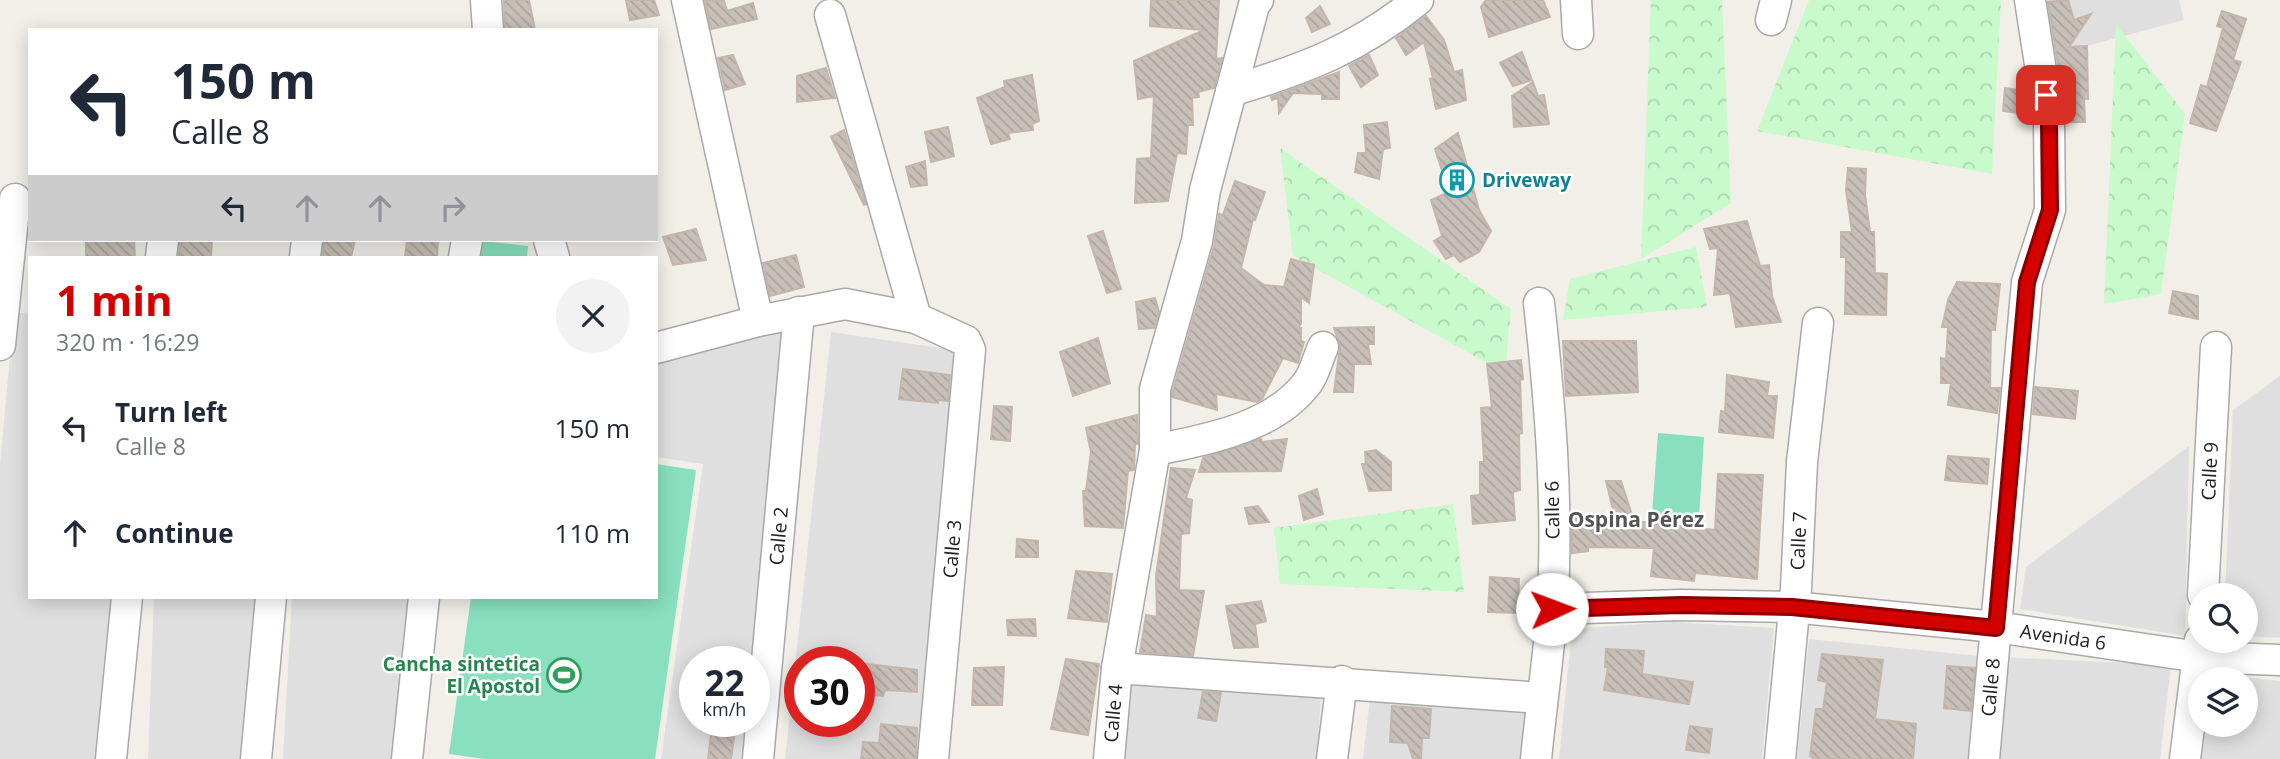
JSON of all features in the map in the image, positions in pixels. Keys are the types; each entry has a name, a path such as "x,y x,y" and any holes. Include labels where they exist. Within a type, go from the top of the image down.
{"street":[{"path":"486,0 488,28"},
{"path":"687,0 758,321"},
{"path":"1231,91 1281,76 1346,50 1418,0"},
{"path":"1576,0 1578,34"},
{"name":"Calle 8","path":"1984,759 2027,282 2050,210 2049,122 2030,0"},
{"name":"Calle 4","path":"1110,759 1117,668 1155,450 1155,389 1184,291 1205,190 1255,2"},
{"path":"658,347 758,321 845,304 916,318 830,15"},
{"path":"0,345 11,298 15,199"},
{"name":"Calle 6","path":"1536,759 1552,609 1552,491 1547,377 1539,303"},
{"name":"Calle 2","path":"758,759 799,312"},
{"name":"Calle 3","path":"916,318 966,341 970,350 933,759"},
{"name":"Calle 7","path":"1780,759 1792,607 1796,589 1802,462 1818,323"},
{"path":"1155,450 1213,439 1284,408 1309,380 1323,347"},
{"name":"Calle 9","path":"2204,583 2216,347"},
{"path":"111,759 127,599"},
{"path":"256,759 271,599"},
{"path":"407,759 424,599"},
{"name":"Avenida 6","path":"1552,609 1681,605 1792,607 2188,648"},
{"path":"2185,759 2199,653"},
{"name":"Avenida 6","path":"2229,653 2280,660"},
{"path":"1117,668 1342,681 1542,698"},
{"path":"1332,759 1342,681"}],"shaded area":[{"path":"2041,0 2179,0 2184,20 2056,54"},
{"path":"14,312 28,314 28,599 114,599 99,759 0,759 0,465"},
{"path":"792,321 756,646 679,646 679,737 749,737 747,759 661,759 703,464 658,457 658,362"},
{"path":"831,332 967,352 930,759 785,759 787,737 875,737 875,646 797,646"},
{"path":"2280,376 2280,638 2258,637 2258,583 2226,583 2233,410"},
{"path":"2189,446 2185,636 2020,609 2026,567"},
{"path":"154,599 266,599 251,759 148,759"},
{"path":"292,599 434,599 417,759 283,759"},
{"path":"1672,622 1774,628 1762,759 1559,759 1572,629"},
{"path":"1809,639 1980,656 1970,759 1797,759"},
{"path":"2000,657 2171,665 2160,759 1991,759"},
{"path":"1122,674 1321,695 1317,759 1117,759"},
{"path":"2258,679 2280,681 2280,759 2198,759 2201,737 2258,737"},
{"path":"1370,698 1533,708 1528,759 1363,759"}],"green space":[{"path":"1651,0 1722,0 1731,203 1641,259"},
{"path":"1809,0 2001,0 1992,174 1757,131"},
{"path":"2116,24 2185,114 2161,294 2104,304"},
{"path":"1280,148 1511,309 1505,373 1293,256"},
{"path":"482,242 528,246 527,256 481,256"},
{"path":"1696,247 1707,307 1563,320 1570,279"},
{"path":"1658,433 1704,437 1699,517 1652,514"},
{"name":"Cancha sintetica El Apostol","path":"658,464 696,470 655,759 485,759 449,754 471,599 658,599"},
{"path":"1453,504 1464,592 1280,584 1274,528"}],"building":[{"path":"504,0 529,0 535,28 505,28"},
{"path":"626,0 654,0 659,15 630,20"},
{"path":"705,0 724,1 727,11 753,3 757,19 711,29"},
{"path":"1151,0 1219,0 1216,59 1222,58 1214,88 1198,92 1199,97 1192,98 1193,125 1188,125 1186,154 1177,153 1168,201 1135,203 1137,159 1151,158 1154,96 1138,99 1134,61 1204,30 1150,26"},
{"path":"1486,0 1543,0 1550,17 1489,37 1481,7"},
{"path":"2068,0 2074,20 2091,14 2069,47 2087,46 2088,99 2084,99 2085,122 2067,122 2048,2"},
{"path":"1320,6 1330,24 1312,32 1306,18"},
{"path":"2222,11 2246,19 2233,60 2241,62 2216,131 2190,123 2201,85 2207,87 2223,28 2217,26"},
{"path":"1426,16 1444,40 1454,72 1462,70 1466,100 1436,109 1430,79 1433,78 1424,42 1406,55 1396,38"},
{"path":"1522,52 1532,80 1513,86 1500,63"},
{"path":"733,55 745,84 725,90 718,58"},
{"path":"1369,55 1378,75 1361,87 1349,66"},
{"path":"826,68 835,98 797,102 797,76"},
{"path":"1339,72 1339,99 1322,99 1322,94 1293,93 1279,113 1278,98 1272,100 1271,97"},
{"path":"1032,75 1039,121 1032,124 1033,130 1008,133 1010,139 991,144 977,98 1005,87 1004,81"},
{"path":"1533,82 1538,96 1544,95 1549,124 1514,127 1512,96"},
{"path":"2005,88 2026,91 2026,114 2003,111"},
{"path":"1387,122 1390,148 1383,149 1379,179 1355,172 1358,153 1366,153 1364,125"},
{"path":"948,127 954,156 931,162 925,132"},
{"path":"844,130 866,204 864,205 831,137"},
{"path":"1458,133 1479,210 1491,231 1479,252 1460,262 1454,255 1446,259 1434,241 1442,236 1431,200 1449,192 1435,149"},
{"path":"925,161 927,185 911,187 906,167"},
{"path":"1848,168 1866,169 1865,195 1870,232 1874,232 1875,273 1887,274 1886,315 1845,314 1846,257 1841,257 1841,232 1852,232 1846,190"},
{"path":"1235,181 1265,192 1255,220 1253,219 1241,268 1264,285 1284,287 1291,259 1314,265 1309,303 1301,297 1301,324 1298,328 1301,328 1301,341 1304,342 1298,363 1283,358 1262,399 1257,402 1216,394 1217,410 1172,397 1172,394 1214,246 1219,214 1223,215"},
{"path":"1747,221 1760,266 1769,265 1772,296 1781,322 1736,327 1730,293 1714,295 1718,248 1710,249 1704,229"},
{"path":"696,229 706,260 673,265 663,237"},
{"path":"1103,231 1121,289 1107,293 1088,236"},
{"path":"86,242 134,242 135,256 86,256"},
{"path":"180,242 212,242 211,256 179,256"},
{"path":"324,242 355,242 351,256 323,256"},
{"path":"407,242 438,242 437,256 405,256"},
{"path":"796,255 804,287 770,296 763,263"},
{"path":"1957,282 2000,284 1995,330 1991,330 1990,388 2000,388 1997,413 1948,405 1951,383 1941,383 1941,358 1946,359 1948,327 1942,327 1948,300"},
{"path":"2173,291 2198,296 2198,319 2169,313"},
{"path":"1155,298 1159,312 1154,328 1139,329 1136,302"},
{"path":"1374,327 1374,344 1368,344 1371,364 1354,364 1353,392 1334,392 1340,346 1334,328"},
{"path":"1098,338 1110,383 1073,396 1060,352"},
{"path":"1563,341 1636,341 1638,392 1566,396"},
{"path":"1521,360 1523,379 1520,380 1520,490 1513,492 1515,520 1473,524 1471,496 1480,495 1480,462 1484,462 1481,408 1492,407 1487,364"},
{"path":"903,369 950,375 948,401 938,400 938,403 899,399"},
{"path":"1727,375 1769,382 1767,396 1777,396 1773,438 1719,432 1721,411 1725,412"},
{"path":"2035,387 2078,391 2075,419 2033,414"},
{"path":"994,406 1012,407 1010,441 991,439"},
{"path":"1137,415 1138,444 1135,444 1134,470 1128,471 1123,528 1085,526 1083,491 1086,491 1091,452 1086,428"},
{"path":"1261,439 1262,442 1287,439 1281,471 1199,472 1203,458"},
{"path":"1376,450 1391,462 1391,490 1369,491 1362,464 1366,464 1365,452"},
{"path":"1948,456 1989,459 1987,484 1945,480"},
{"path":"1171,468 1195,470 1186,498 1192,500 1189,533 1181,534 1179,590 1204,591 1193,656 1140,652 1146,615 1157,617 1156,576"},
{"path":"1718,474 1763,475 1757,579 1695,573 1694,581 1651,576 1654,548 1588,547 1588,551 1572,553 1572,519 1583,517 1584,526 1616,522 1606,481 1621,481 1634,521 1715,530"},
{"path":"1317,489 1323,514 1304,520 1299,496"},
{"path":"1258,506 1269,522 1249,524 1245,508"},
{"path":"1017,539 1038,541 1038,557 1016,557"},
{"path":"1076,571 1112,574 1107,622 1068,618"},
{"path":"1490,577 1519,579 1518,613 1488,612"},
{"path":"1261,601 1266,621 1255,624 1258,647 1234,648 1226,606"},
{"path":"1035,619 1036,636 1008,635 1007,620"},
{"path":"1606,649 1644,651 1642,674 1693,682 1689,704 1604,690 1608,667 1605,667"},
{"path":"1822,654 1883,660 1875,719 1916,724 1913,759 1815,759 1810,756 1816,709 1823,709 1827,682 1818,680"},
{"path":"1066,659 1099,664 1088,735 1051,729"},
{"path":"875,665 917,670 917,692 885,690 883,696 875,695"},
{"path":"1947,666 1975,668 1971,711 1944,708"},
{"path":"1004,667 1002,705 972,705 974,668"},
{"path":"1203,692 1221,693 1216,721 1198,718"},
{"path":"1392,706 1431,709 1429,738 1422,738 1421,759 1413,759 1408,743 1390,742"},
{"path":"881,724 917,728 916,759 861,759 863,742 879,743"},
{"path":"1690,726 1712,729 1709,753 1686,750"},
{"path":"711,737 734,737 731,759 708,759"}],"place":[{"name":"Driveway","path":"1457,180"},
{"name":"Cancha sintetica El Apostol","path":"564,675"}],"district":[{"name":"Ospina Pérez","path":"1636,519"}],"route":[{"path":"1552,609 1681,605 1792,607 1996,628 2027,282 2050,210 2046,95"}]}
